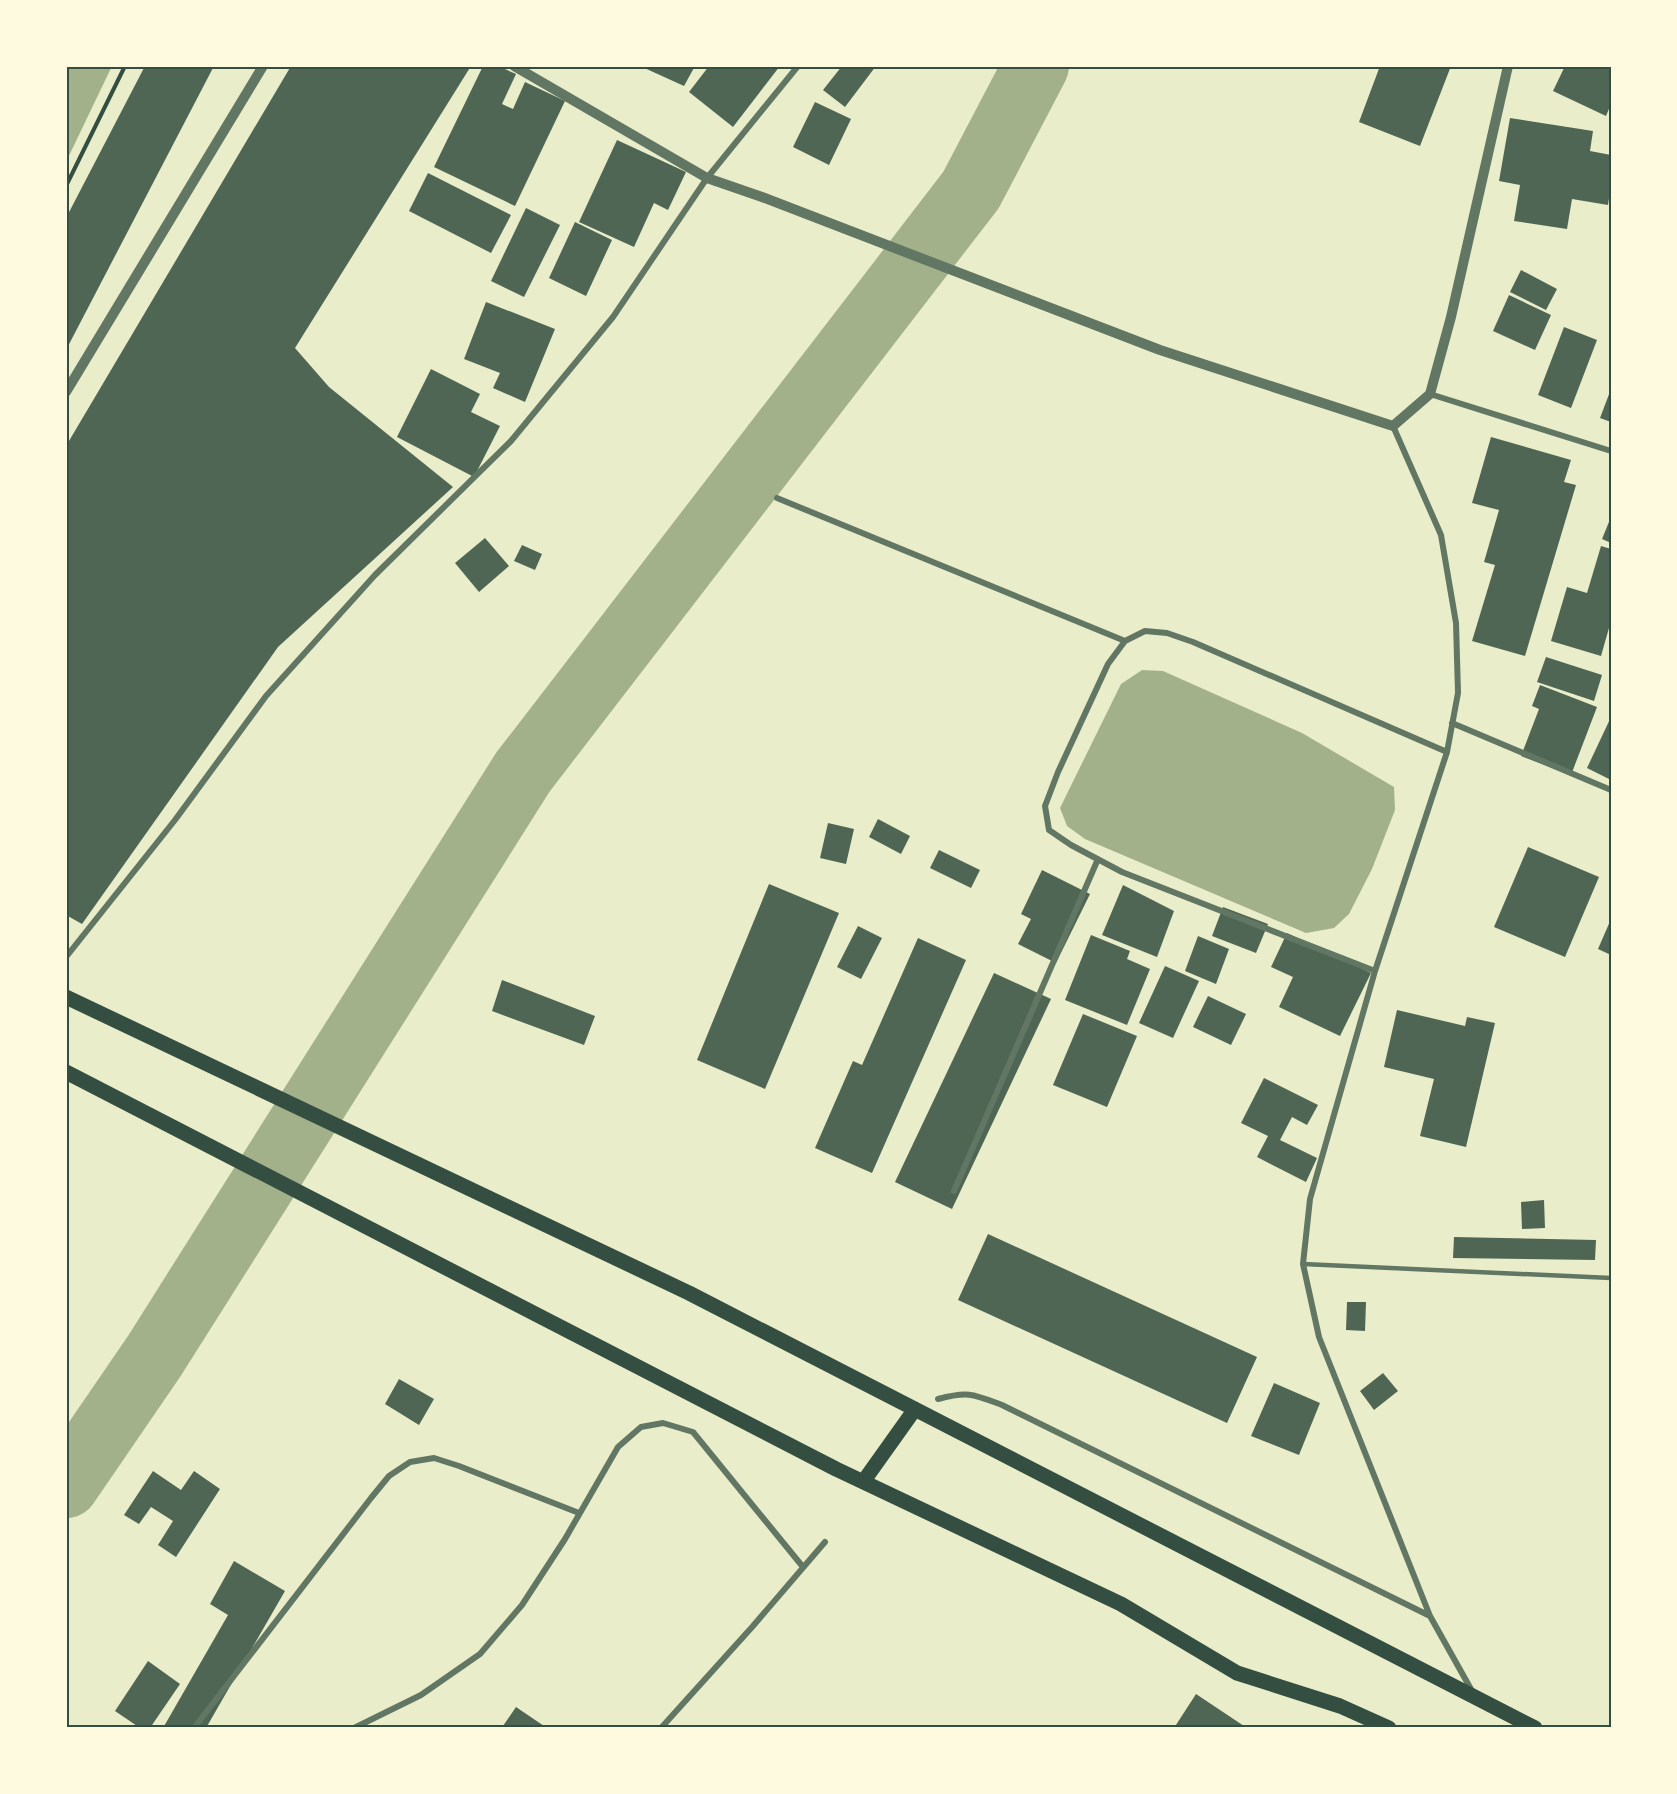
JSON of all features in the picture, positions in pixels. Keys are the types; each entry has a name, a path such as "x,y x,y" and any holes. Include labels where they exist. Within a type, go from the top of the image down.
{"main road":[{"path":"66,998 689,1293 1535,1728"},
{"path":"66,1072 863,1482 1121,1604 1237,1673 1340,1706 1389,1728"},
{"path":"863,1482 915,1409"}],"street":[{"path":"66,392 263,66"},
{"path":"514,66 707,178 1160,350 1393,426 1441,535 1456,623 1458,693 1447,752 1375,972 1310,1198 1303,1264 1319,1337 1430,1616 1475,1697"},
{"path":"66,957 175,820 266,696 375,575 511,441 613,317 707,178 798,66"},
{"path":"1393,426 1430,394 1451,317 1508,66"},
{"path":"1430,394 1611,451"},
{"path":"777,498 1125,641"},
{"path":"1375,972 1122,872 1071,845 1049,830 1045,806 1058,772 1108,664 1125,641 1144,631 1167,633 1193,642 1447,752"},
{"path":"1452,723 1611,790"},
{"path":"954,1191 1098,859"},
{"path":"938,1399 960,1393 978,1396 1002,1405 1430,1616"},
{"path":"354,1728 421,1695 480,1654 522,1605 618,1447 641,1427 663,1423 693,1432 803,1567"},
{"path":"194,1728 371,1498 389,1476 410,1462 434,1458 579,1513"},
{"path":"661,1728 825,1542"}],"lane":[{"path":"1303,1264 1611,1278"}],"path":[{"path":"66,186 125,66"}],"shaded area":[{"path":"66,66 112,66 66,162"},
{"path":"1142,670 1163,671 1302,733 1394,787 1395,810 1372,869 1349,914 1334,928 1306,933 1085,839 1067,826 1060,808 1121,684"}],"building":[{"path":"145,66 214,66 66,350 66,218"},
{"path":"291,66 471,66 295,348 329,387 453,487 278,647 82,924 66,915 66,446"},
{"path":"483,66 498,66 516,74 502,104 513,109 525,82 565,101 515,206 434,167"},
{"path":"640,66 695,66 684,86"},
{"path":"709,66 780,66 733,127 689,92"},
{"path":"842,66 876,66 845,107 823,90"},
{"path":"1380,66 1451,66 1420,146 1359,122"},
{"path":"1565,66 1611,66 1611,104 1606,116 1553,91"},
{"path":"815,102 851,119 829,165 793,147"},
{"path":"1510,118 1593,131 1590,151 1611,155 1608,205 1572,199 1567,229 1514,221 1520,185 1499,181"},
{"path":"617,140 686,172 668,210 654,203 634,247 579,222"},
{"path":"428,173 511,215 491,253 409,211"},
{"path":"526,208 560,225 524,297 491,281"},
{"path":"575,222 612,240 586,296 549,278"},
{"path":"1521,270 1557,289 1546,310 1510,292"},
{"path":"1509,295 1551,315 1535,350 1493,331"},
{"path":"486,302 555,329 525,402 493,388 500,373 464,359"},
{"path":"1564,327 1597,340 1571,408 1538,395"},
{"path":"431,369 480,394 471,412 500,426 474,477 397,437"},
{"path":"1611,389 1611,422 1600,418"},
{"path":"1491,437 1571,460 1564,482 1576,485 1525,656 1472,641 1495,565 1484,562 1499,510 1472,503"},
{"path":"1611,517 1611,543 1602,539"},
{"path":"485,538 509,566 479,592 455,563"},
{"path":"522,545 542,554 535,570 514,561"},
{"path":"1601,546 1611,549 1611,621 1601,656 1551,641 1567,587 1587,593"},
{"path":"1546,657 1602,675 1594,701 1537,682"},
{"path":"1540,685 1597,707 1571,775 1521,756 1539,709 1532,706"},
{"path":"1611,717 1611,780 1587,768"},
{"path":"878,819 910,836 901,854 869,837"},
{"path":"828,823 854,829 846,864 820,858"},
{"path":"1528,847 1599,877 1565,957 1494,927"},
{"path":"939,850 980,870 971,888 930,868"},
{"path":"1042,870 1090,894 1056,963 1018,944 1031,919 1021,914"},
{"path":"769,884 839,913 765,1089 697,1060"},
{"path":"1123,885 1174,911 1157,957 1102,935"},
{"path":"1223,907 1268,924 1256,953 1212,936"},
{"path":"1611,919 1611,955 1598,949"},
{"path":"858,926 882,938 861,979 837,967"},
{"path":"1287,933 1371,973 1340,1036 1279,1007 1293,977 1271,967"},
{"path":"1091,935 1130,951 1127,959 1150,969 1127,1025 1065,1000"},
{"path":"1198,936 1229,949 1216,984 1185,971"},
{"path":"918,938 966,960 872,1173 815,1148 853,1061 862,1065"},
{"path":"1165,966 1199,981 1173,1038 1139,1023"},
{"path":"994,973 1051,999 952,1209 895,1182"},
{"path":"502,980 595,1016 584,1045 492,1011"},
{"path":"1208,996 1246,1014 1231,1045 1193,1027"},
{"path":"1397,1010 1465,1026 1467,1017 1495,1023 1466,1147 1420,1136 1434,1079 1384,1067"},
{"path":"1083,1014 1137,1036 1107,1107 1053,1085"},
{"path":"1264,1078 1318,1105 1307,1125 1292,1117 1280,1140 1317,1158 1306,1182 1257,1157 1268,1136 1241,1123"},
{"path":"1544,1200 1545,1228 1522,1229 1521,1202"},
{"path":"988,1234 1257,1357 1227,1423 958,1300"},
{"path":"1454,1237 1596,1240 1595,1260 1453,1258"},
{"path":"1347,1302 1366,1302 1365,1331 1346,1330"},
{"path":"1383,1373 1398,1391 1374,1410 1360,1391"},
{"path":"399,1379 434,1399 419,1425 385,1404"},
{"path":"1274,1383 1320,1403 1299,1455 1251,1436"},
{"path":"153,1471 181,1490 194,1471 220,1489 176,1557 158,1545 173,1521 151,1507 139,1524 124,1515"},
{"path":"234,1561 285,1591 206,1728 163,1728 228,1615 210,1604"},
{"path":"148,1661 180,1684 150,1728 140,1728 115,1711"},
{"path":"1196,1694 1247,1728 1174,1728"},
{"path":"516,1707 547,1728 506,1728 503,1726"}],"waterway":[{"path":"66,1485 155,1355 523,772 971,190 1036,66"}]}
